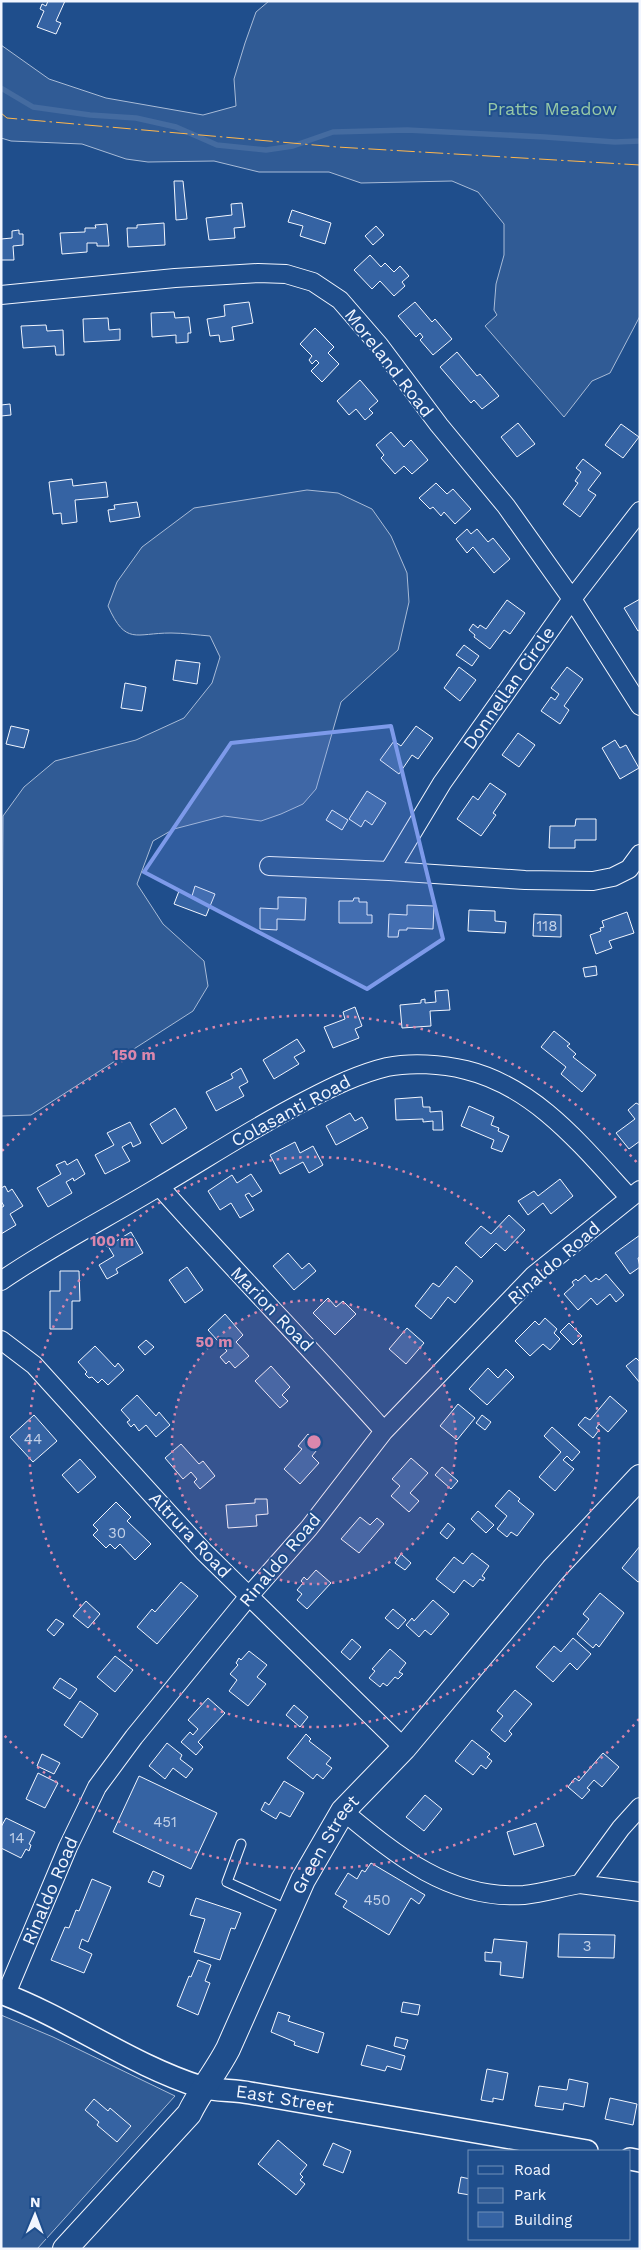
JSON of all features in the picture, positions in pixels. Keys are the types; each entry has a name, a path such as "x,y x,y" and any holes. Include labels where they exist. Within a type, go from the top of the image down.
{"main road":[{"name":"Green Street","path":"65,2249 184,2122 202,2088 228,2049 303,1880 342,1811 404,1748 553,1570 640,1477"}],"street":[{"name":"Moreland Road","path":"1,295 176,278 258,274 286,274 313,282 340,300 379,345 439,425 506,506 572,599 640,706"},
{"name":"Donnellan Circle","path":"389,871 442,783 572,599 640,511"},
{"path":"269,866 389,871 525,880 593,881 613,877 628,869 640,854"},
{"name":"Colasanti Road","path":"1,1281 93,1223 160,1186 276,1116 344,1081 388,1067 430,1065 466,1070 498,1082 528,1098 568,1130 635,1194"},
{"name":"Marion Road","path":"160,1186 243,1280 312,1351 384,1431"},
{"name":"Rinaldo Road","path":"3,1993 68,1846 97,1787 134,1737 249,1596 309,1528 384,1431 534,1275 635,1194"},
{"name":"Altrura Road","path":"1,1340 34,1365 203,1551 404,1748"},
{"path":"580,1884 621,1828 640,1807"},
{"path":"342,1811 397,1855 454,1885 488,1894 525,1895 580,1884 640,1892"},
{"name":"East Street","path":"3,1993 63,2021 156,2069 202,2088 250,2093 581,2150"}],"lane":[{"path":"241,1844 227,1882 289,1910"}],"highlighted area":[{"path":"391,726 443,939 367,989 144,872 231,743"}],"green space":[{"name":"Pratts Meadow","path":"269,1 640,1 640,316 610,373 592,381 564,417 485,326 497,315 494,310 496,284 504,255 504,224 478,192 452,181 361,183 329,172 259,172 214,161 148,162 126,159 82,144 11,141 1,138 1,45 49,79 106,98 203,115 236,106 234,79 245,43 256,12"},
{"path":"307,490 338,493 372,509 391,536 407,573 409,602 398,650 341,702 316,789 303,804 261,821 224,816 174,829 153,841 137,884 163,924 204,961 208,986 193,1011 31,1115 1,1116 3,816 24,787 55,761 136,740 184,718 212,683 220,657 210,636 171,633 140,635 126,632 114,619 108,606 117,582 142,547 194,508"},
{"path":"1,2015 53,2037 175,2096 37,2249 1,2249"}],"building":[{"path":"48,1 65,1 56,21 61,23 56,34 37,27 44,11 40,9 42,4 46,6"},
{"path":"174,181 183,181 187,219 176,220"},
{"path":"242,203 245,227 234,228 235,238 209,240 206,218 232,215 231,204"},
{"path":"292,210 331,223 325,244 300,236 303,226 288,222"},
{"path":"164,223 165,245 128,247 127,228 137,228 137,225"},
{"path":"107,224 109,246 97,246 97,243 87,243 87,252 62,254 60,233 85,232 85,228 96,228 95,225"},
{"path":"376,226 384,235 373,245 365,236"},
{"path":"19,230 19,234 23,234 23,245 13,246 14,260 1,260 1,239 12,238 12,231"},
{"path":"370,255 381,267 385,263 394,272 400,266 409,276 402,282 405,286 394,296 380,281 372,289 354,270"},
{"path":"249,302 253,323 232,327 234,340 220,342 219,335 210,336 207,319 225,316 224,305"},
{"path":"415,302 432,322 435,319 452,339 433,355 420,340 423,337 420,333 416,337 398,316"},
{"path":"174,312 175,318 189,317 191,333 188,333 188,342 176,343 176,335 152,337 151,313"},
{"path":"108,318 109,330 120,329 120,340 84,342 83,319"},
{"path":"46,325 47,331 63,330 64,355 56,355 55,346 23,348 21,326"},
{"path":"315,328 334,347 328,353 339,364 322,382 311,371 319,363 316,360 312,364 309,360 312,356 300,344"},
{"path":"457,352 477,376 480,374 499,396 482,409 474,400 471,403 440,367"},
{"path":"360,380 378,401 369,409 373,413 365,420 356,409 349,415 337,401"},
{"path":"10,404 11,415 1,416 1,405"},
{"path":"518,423 535,444 517,457 501,437"},
{"path":"621,424 639,437 623,458 605,445"},
{"path":"391,432 404,447 411,440 428,460 412,474 404,466 395,474 381,458 384,455 376,445"},
{"path":"583,459 601,473 588,490 596,495 580,517 563,504 578,483 575,481 581,472 576,468"},
{"path":"72,479 73,486 106,482 108,497 75,500 77,522 62,524 61,513 53,514 49,482"},
{"path":"436,483 447,494 453,489 471,509 455,524 444,512 441,516 433,507 430,509 419,498"},
{"path":"137,502 140,517 110,522 108,510 115,509 114,505"},
{"path":"467,529 471,534 477,529 488,542 493,538 510,559 494,573 473,547 467,553 456,539"},
{"path":"640,599 640,630 638,631 624,608"},
{"path":"507,600 525,613 510,634 504,630 490,649 474,637 475,635 469,630 473,624 478,628 480,625 486,629"},
{"path":"464,645 479,656 472,666 456,655"},
{"path":"176,660 200,663 197,684 173,680"},
{"path":"459,667 476,680 460,701 444,688"},
{"path":"567,667 583,679 564,706 569,710 560,724 541,711 551,697 555,700 559,694 551,688"},
{"path":"125,683 146,687 142,711 121,708"},
{"path":"11,726 29,730 24,748 6,744"},
{"path":"416,726 433,738 418,759 412,755 399,774 380,760 394,741 401,746"},
{"path":"518,733 535,745 519,767 502,755"},
{"path":"615,740 620,748 626,745 639,768 620,779 602,748"},
{"path":"490,783 506,794 493,813 496,815 481,836 457,819 473,796 478,800"},
{"path":"367,791 386,803 372,825 365,820 361,827 349,819"},
{"path":"332,810 348,820 342,830 326,820"},
{"path":"576,819 596,819 596,840 575,840 575,848 549,848 550,826 575,826"},
{"path":"195,886 215,894 206,916 174,904 179,891 192,896"},
{"path":"278,897 306,898 305,920 277,919 277,930 260,929 260,908 278,909"},
{"path":"354,898 359,898 359,902 367,902 367,915 372,915 372,923 339,923 339,901 353,901"},
{"path":"407,905 434,906 433,929 407,928 407,930 399,930 398,937 388,937 389,914 407,915"},
{"path":"469,910 495,911 495,921 506,922 505,933 468,931"},
{"path":"627,912 634,933 609,941 612,948 596,954 590,935 601,931 600,928 604,927 602,921"},
{"path":"534,914 561,915 561,937 533,936"},
{"path":"596,966 597,975 585,977 583,968"},
{"path":"448,990 450,1010 430,1011 431,1026 402,1028 400,1005 421,1003 421,1000 425,999 425,1003 436,1002 435,991"},
{"path":"355,1007 362,1026 355,1029 359,1038 333,1048 324,1027 345,1019 343,1012"},
{"path":"554,1031 570,1044 567,1046 576,1054 573,1057 596,1075 582,1092 561,1074 566,1067 541,1047"},
{"path":"297,1039 305,1051 294,1057 299,1064 274,1079 263,1060"},
{"path":"241,1068 248,1082 239,1087 244,1096 216,1111 206,1092 233,1078 231,1074"},
{"path":"422,1097 423,1107 430,1107 430,1112 442,1111 443,1130 433,1130 433,1121 423,1122 423,1119 396,1120 395,1099"},
{"path":"636,1103 640,1105 640,1141 629,1149 616,1133 635,1119 628,1110"},
{"path":"469,1106 494,1117 491,1125 499,1128 498,1131 509,1136 502,1152 491,1148 494,1140 461,1126"},
{"path":"175,1108 187,1128 162,1144 150,1124"},
{"path":"350,1113 355,1121 362,1117 368,1128 336,1145 326,1126"},
{"path":"130,1122 141,1143 133,1147 131,1142 122,1147 130,1161 105,1174 95,1155 114,1145 107,1133"},
{"path":"295,1142 300,1153 313,1146 323,1165 309,1173 303,1162 280,1174 270,1155"},
{"path":"77,1159 85,1174 74,1181 73,1178 66,1182 72,1193 48,1207 37,1188 61,1174 56,1165 65,1161 67,1165"},
{"path":"251,1174 262,1191 252,1197 249,1193 245,1195 254,1210 240,1218 231,1203 220,1210 208,1191 232,1175 237,1183"},
{"path":"560,1179 573,1196 551,1214 543,1203 528,1215 518,1201 534,1191 538,1196"},
{"path":"5,1186 8,1192 12,1189 23,1206 10,1214 16,1225 1,1234 1,1208 4,1206 1,1201 1,1188"},
{"path":"509,1215 525,1230 505,1251 496,1243 481,1258 465,1243 481,1226 491,1234"},
{"path":"131,1232 143,1253 116,1269 118,1273 107,1279 99,1265 114,1256 108,1246"},
{"path":"640,1235 640,1257 638,1258 640,1267 630,1274 615,1253"},
{"path":"288,1253 302,1269 309,1263 316,1271 294,1290 273,1266"},
{"path":"456,1266 473,1281 455,1303 448,1297 431,1319 415,1306 433,1283 439,1287"},
{"path":"187,1267 203,1290 185,1303 169,1280"},
{"path":"60,1271 79,1271 80,1301 72,1301 72,1329 50,1329 50,1291 60,1291"},
{"path":"606,1274 624,1295 616,1302 610,1294 597,1305 591,1298 578,1310 564,1294 574,1285 572,1282 576,1279 578,1281 585,1275 591,1282 596,1278 599,1280"},
{"path":"328,1298 336,1307 343,1301 356,1314 335,1335 313,1313"},
{"path":"225,1314 243,1335 236,1342 249,1356 235,1368 229,1361 226,1364 220,1357 227,1351 208,1330"},
{"path":"545,1318 557,1329 554,1333 560,1339 550,1350 543,1344 530,1356 515,1341 535,1321 539,1325"},
{"path":"569,1323 582,1336 573,1345 560,1332"},
{"path":"407,1328 424,1343 406,1364 389,1349"},
{"path":"146,1340 154,1347 145,1355 138,1347"},
{"path":"95,1346 115,1367 118,1363 124,1370 108,1385 102,1379 98,1383 92,1377 89,1378 85,1374 87,1372 78,1362"},
{"path":"636,1358 640,1362 640,1383 626,1366"},
{"path":"271,1366 290,1387 282,1395 288,1401 280,1408 255,1381"},
{"path":"488,1368 498,1378 506,1369 514,1377 487,1405 469,1389"},
{"path":"137,1395 156,1416 159,1412 170,1425 156,1437 146,1425 139,1431 134,1424 131,1427 127,1422 130,1420 121,1410"},
{"path":"610,1396 627,1411 608,1432 599,1424 596,1428 599,1430 593,1438 578,1425 585,1417 590,1420"},
{"path":"458,1404 475,1418 457,1440 440,1426"},
{"path":"34,1415 57,1441 33,1462 10,1437"},
{"path":"482,1415 491,1422 485,1430 476,1423"},
{"path":"552,1427 580,1452 572,1461 567,1456 563,1460 574,1469 555,1491 539,1477 561,1452 544,1436"},
{"path":"308,1434 321,1445 312,1456 319,1463 300,1484 284,1469 302,1449 298,1446"},
{"path":"181,1444 199,1464 203,1461 215,1476 200,1489 194,1482 197,1479 191,1472 183,1479 165,1458"},
{"path":"411,1458 428,1473 410,1493 419,1501 409,1512 391,1496 400,1486 392,1479"},
{"path":"80,1459 96,1477 78,1493 62,1475"},
{"path":"442,1467 458,1481 451,1489 435,1475"},
{"path":"509,1490 520,1499 518,1501 534,1514 517,1536 511,1532 507,1537 497,1529 507,1516 495,1506"},
{"path":"255,1499 267,1499 268,1514 256,1515 257,1526 228,1528 226,1505 255,1503"},
{"path":"116,1502 131,1517 127,1521 151,1544 135,1560 120,1544 115,1549 110,1544 106,1548 93,1535 98,1530 93,1525"},
{"path":"478,1511 494,1525 486,1533 471,1519"},
{"path":"360,1517 370,1525 377,1518 384,1524 359,1553 341,1539"},
{"path":"448,1523 455,1529 447,1539 440,1533"},
{"path":"640,1546 640,1581 638,1582 622,1568"},
{"path":"472,1553 489,1566 482,1576 485,1578 483,1581 480,1579 473,1587 464,1580 454,1593 436,1579 454,1557 463,1564"},
{"path":"401,1554 411,1563 405,1570 395,1563"},
{"path":"316,1570 331,1583 307,1609 297,1600 302,1594 297,1590 303,1583 301,1581 304,1577 307,1580"},
{"path":"181,1582 198,1596 157,1644 137,1627 152,1609 155,1612"},
{"path":"600,1593 624,1613 599,1647 596,1644 593,1648 577,1634 589,1619 583,1614"},
{"path":"433,1600 449,1614 431,1635 425,1630 419,1637 406,1625 412,1618 414,1621"},
{"path":"86,1601 100,1614 88,1628 73,1616"},
{"path":"393,1609 406,1620 398,1629 385,1618"},
{"path":"56,1619 64,1624 54,1636 47,1630"},
{"path":"573,1638 591,1654 577,1670 570,1663 553,1682 536,1667 554,1646 561,1652"},
{"path":"352,1639 361,1647 350,1660 341,1652"},
{"path":"390,1649 406,1663 399,1672 403,1674 398,1679 395,1677 387,1686 383,1683 380,1687 369,1678 375,1671 372,1669"},
{"path":"249,1651 267,1665 257,1677 266,1684 248,1706 229,1691 237,1680 230,1674 238,1665 236,1663 239,1658 241,1660"},
{"path":"115,1656 133,1670 115,1692 97,1677"},
{"path":"60,1678 77,1689 70,1699 53,1688"},
{"path":"515,1690 532,1704 509,1731 512,1734 505,1742 491,1730 503,1716 497,1711"},
{"path":"208,1698 225,1713 198,1742 203,1747 196,1755 181,1742 190,1732 193,1735 198,1729 188,1720"},
{"path":"80,1701 98,1714 82,1738 64,1725"},
{"path":"294,1705 308,1717 300,1727 286,1715"},
{"path":"306,1734 311,1739 309,1741 331,1758 326,1764 332,1768 323,1779 317,1774 313,1779 287,1758"},
{"path":"472,1740 490,1754 487,1757 492,1761 486,1769 481,1765 473,1775 455,1761"},
{"path":"167,1743 182,1755 180,1759 193,1769 186,1778 173,1768 165,1779 149,1766"},
{"path":"603,1753 619,1767 602,1787 594,1780 587,1788 590,1790 582,1799 568,1787 575,1778 579,1781"},
{"path":"42,1754 60,1763 54,1774 37,1766"},
{"path":"38,1773 58,1783 45,1808 26,1799"},
{"path":"139,1776 217,1813 191,1869 113,1832"},
{"path":"284,1781 304,1793 290,1817 280,1812 276,1819 261,1810 265,1802 269,1805"},
{"path":"425,1795 442,1809 424,1831 406,1817"},
{"path":"6,1818 35,1832 29,1844 31,1845 29,1851 26,1849 21,1858 1,1848 1,1827"},
{"path":"536,1823 544,1846 514,1855 507,1832"},
{"path":"371,1863 425,1895 419,1904 411,1898 389,1935 343,1907 347,1901 335,1894 348,1873 357,1879 362,1870 365,1872"},
{"path":"153,1871 164,1876 160,1887 148,1882"},
{"path":"92,1879 111,1887 88,1942 82,1939 79,1948 92,1954 84,1973 51,1960 65,1927 69,1928 76,1910 79,1911"},
{"path":"196,1898 241,1913 235,1929 231,1928 220,1960 194,1952 205,1919 190,1915"},
{"path":"559,1934 615,1935 614,1958 558,1957"},
{"path":"494,1939 527,1942 523,1978 500,1975 501,1962 485,1961 485,1952 492,1953"},
{"path":"198,1960 211,1965 205,1981 210,1983 198,2015 177,2006 189,1976 191,1977"},
{"path":"403,2002 420,2005 418,2015 401,2012"},
{"path":"278,2012 290,2016 288,2021 324,2033 318,2053 294,2045 295,2042 271,2032"},
{"path":"396,2037 408,2040 405,2049 394,2046"},
{"path":"367,2045 405,2056 401,2070 387,2066 385,2071 361,2065"},
{"path":"487,2069 508,2073 503,2100 493,2098 493,2102 481,2100"},
{"path":"569,2079 588,2083 584,2107 564,2103 563,2110 535,2106 539,2086 567,2090"},
{"path":"610,2098 637,2104 633,2125 605,2119"},
{"path":"94,2099 108,2111 110,2108 131,2126 117,2142 97,2125 99,2122 85,2110"},
{"path":"278,2140 307,2165 300,2174 303,2177 300,2180 305,2184 296,2195 258,2164"},
{"path":"333,2143 351,2151 343,2173 323,2165"},
{"path":"461,2177 468,2179 468,2195 458,2193"}],"waterway":[{"path":"1,88 33,107 90,115 136,118 176,127 217,145 266,150 293,146 333,132 407,130 615,142 640,141"}],"power":[{"path":"1,113 7,118 337,147 640,165"}]}
